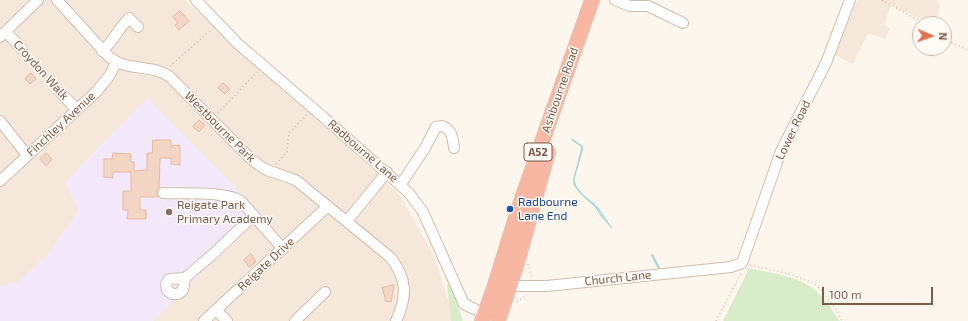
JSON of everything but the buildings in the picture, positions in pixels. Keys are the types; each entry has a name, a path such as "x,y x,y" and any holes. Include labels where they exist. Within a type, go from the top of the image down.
{"highway":[{"name":"Ashbourne Road","path":"490,319 494,288 522,200 592,0"},
{"name":"Ashbourne Road","path":"490,319 510,286 586,18"}],"street":[{"path":"2,35 38,0"},
{"path":"57,0 102,51 116,62 124,65 164,72"},
{"name":"Radbourne Lane","path":"196,0 237,43 401,184 414,198 423,212 462,301 468,307 490,319"},
{"path":"615,0 630,6 648,6 683,23"},
{"name":"Lower Road","path":"742,263 781,151 826,63 850,0"},
{"path":"102,51 110,44 117,32 129,18 138,27"},
{"name":"Croydon Walk","path":"2,35 22,48"},
{"name":"Finchley Avenue","path":"0,181 101,86 110,75 116,62"},
{"name":"Westbourne Park","path":"164,72 259,166 297,181 390,257 400,271 403,281 403,302 396,321"},
{"name":"Croydon Walk","path":"61,93 76,110"},
{"path":"0,121 27,155"},
{"path":"401,184 425,148 436,127 442,126 450,131 454,148"},
{"path":"347,221 387,172"},
{"path":"163,193 221,195 234,197 240,201 282,249"},
{"name":"Reigate Drive","path":"204,321 328,206"},
{"path":"185,278 214,254 253,216"},
{"name":"Church Lane","path":"494,288 510,286 547,286 731,267 742,263"},
{"path":"294,321 325,292"},
{"path":"216,310 227,321"}],"path":[{"path":"882,0 912,17"},
{"path":"164,72 218,23"},
{"path":"952,43 968,50"},
{"name":"Croydon Walk","path":"22,48 61,93"},
{"path":"212,120 264,66"},
{"path":"269,171 287,152 289,133 314,108"},
{"path":"716,321 741,272 742,263 789,274 813,283 821,290 836,309 842,321"}],"shaded area":[{"path":"0,0 185,0 400,195 434,256 455,321 0,321"},
{"path":"857,0 938,0 940,6 937,16 914,16 891,5 884,25 890,28 885,39 868,33 853,64 835,55"},
{"name":"Reigate Park Primary Academy","path":"147,98 262,214 153,321 0,321 0,286 18,282 48,254 79,210 65,182"}],"green space":[{"path":"748,268 781,275 805,283 827,302 840,321 723,321 747,273"},
{"path":"447,285 451,285 463,321 451,321"}],"water":[{"path":"572,139 582,146 583,148 574,179 582,147"},
{"path":"574,179 580,192 596,205 612,228 597,209 580,193 574,185"}],"waterway":[{"path":"652,255 660,270"}],"place":[{"name":"Radbourne Lane End","path":"510,209"},
{"name":"Reigate Park Primary Academy","path":"169,212"}]}
